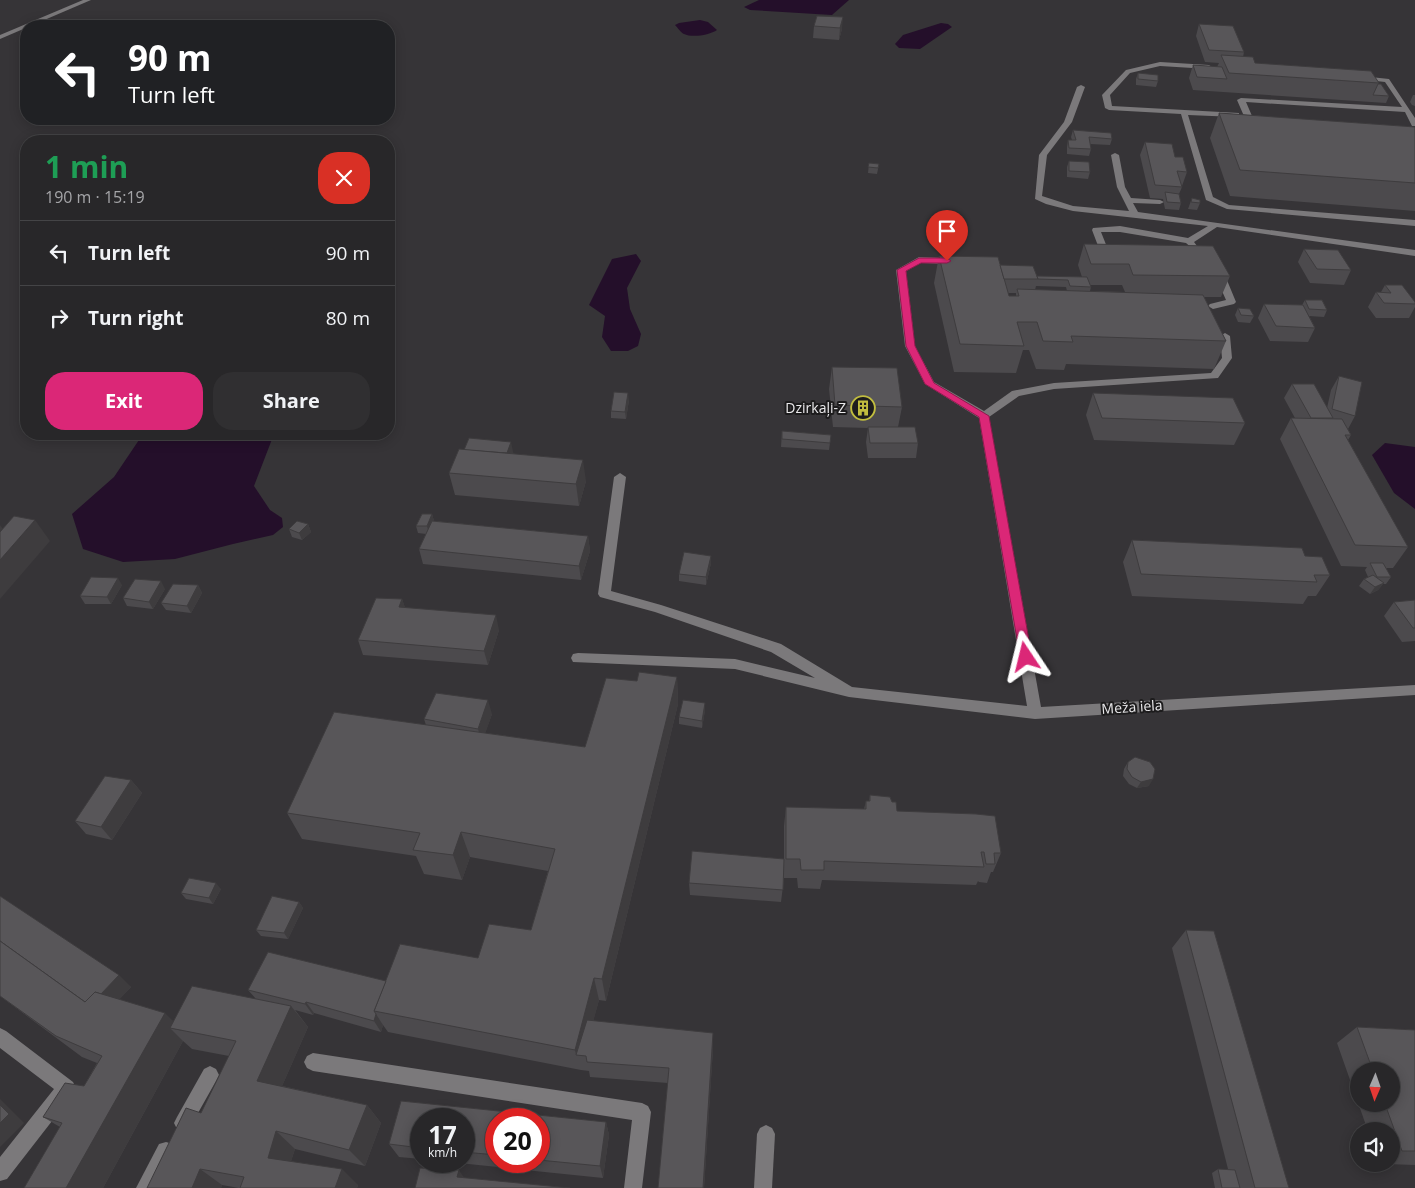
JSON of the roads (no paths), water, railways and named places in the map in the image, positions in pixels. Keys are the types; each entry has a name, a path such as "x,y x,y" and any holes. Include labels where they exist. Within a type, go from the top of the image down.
{"street":[{"path":"40,20 88,0"},
{"path":"0,37 20,29"},
{"path":"1219,68 1160,64 1128,71 1106,95 1109,108 1247,116"},
{"path":"1358,78 1387,80 1414,122"},
{"path":"1081,87 1068,122 1043,155 1038,197 1048,203 1067,208 1134,214 1415,253"},
{"path":"1262,130 1253,130 1241,100 1407,110"},
{"path":"1184,112 1209,198 1226,207 1415,222"},
{"path":"1115,155 1121,187 1134,214"},
{"path":"1127,200 1160,202"},
{"path":"1121,255 1104,248 1096,230 1120,229 1161,240 1189,241 1215,225"},
{"path":"1189,241 1201,254"},
{"path":"947,261 919,260 901,270 910,346 930,384 984,416 1035,713"},
{"path":"1213,266 1219,273 1231,302 1213,306"},
{"path":"984,416 1016,393 1054,386 1214,376 1227,358 1225,336"},
{"path":"620,477 604,594 658,608 776,648 850,692"},
{"name":"Meža iela","path":"578,658 735,664 850,692 1035,713 1415,690"},
{"path":"0,1037 67,1088 0,1172"},
{"path":"313,1062 642,1112 633,1188"},
{"path":"145,1188 210,1075"},
{"path":"763,1188 766,1134"}],"place":[{"name":"Dzirkaļi-Z","path":"863,408"}]}
